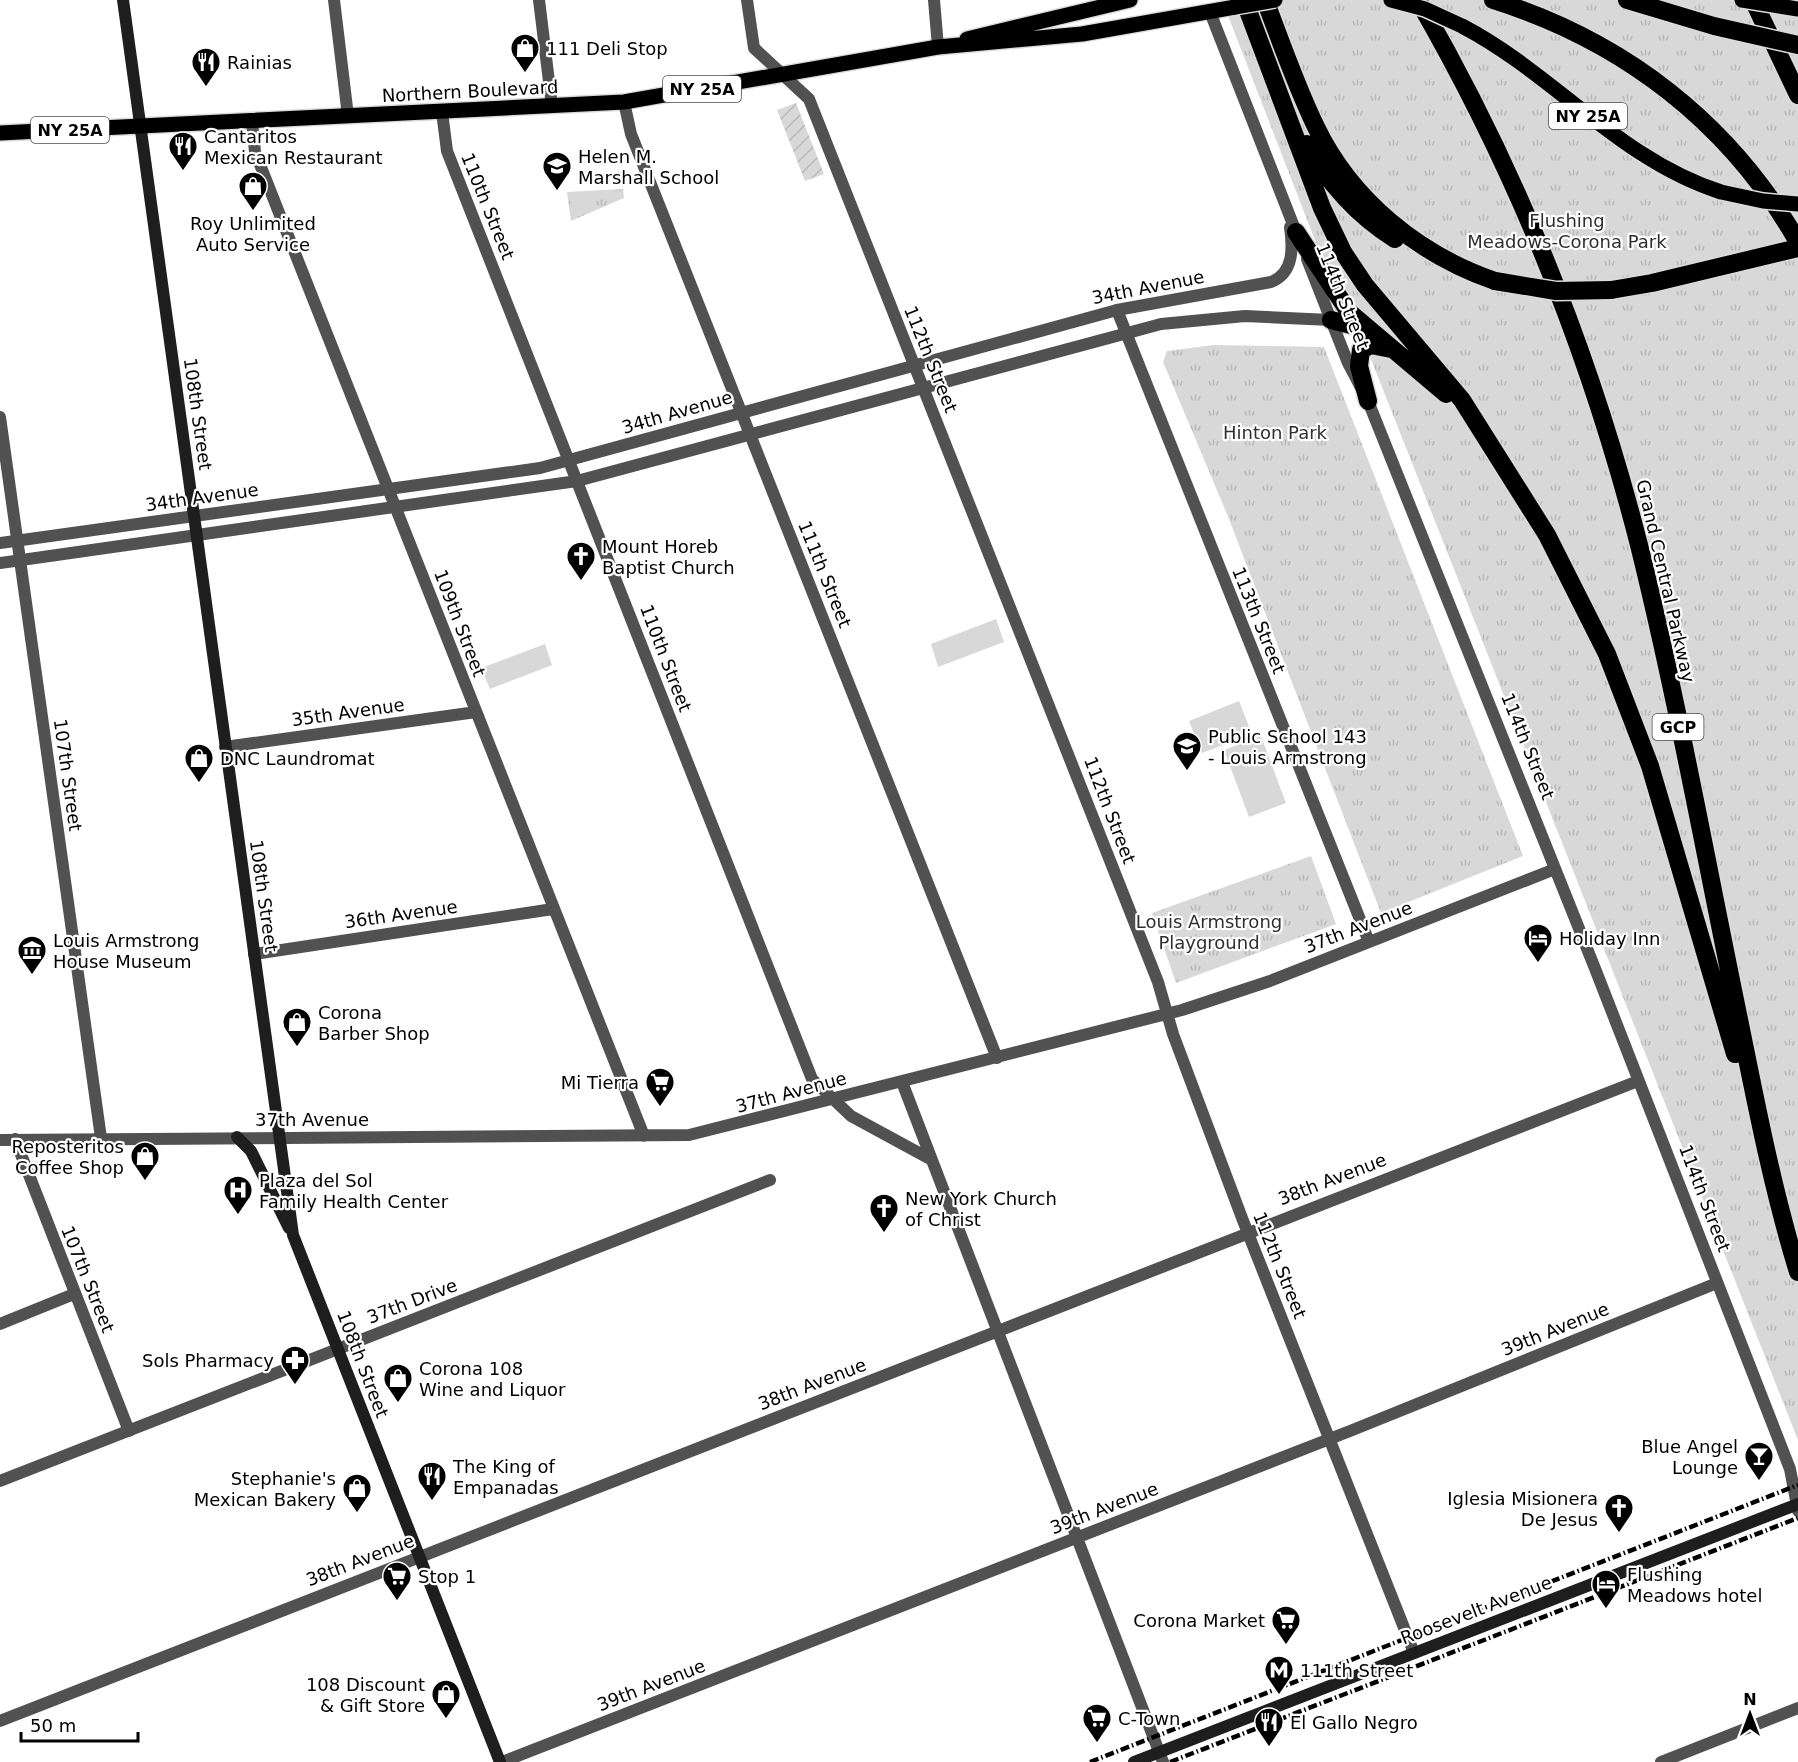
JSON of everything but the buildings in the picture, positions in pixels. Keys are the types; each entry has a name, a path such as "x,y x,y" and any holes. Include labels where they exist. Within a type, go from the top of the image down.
{"highway":[{"path":"1264,0 1316,128 1330,153 1357,188 1386,218 1424,248 1449,262 1495,281"},
{"name":"Grand Central Parkway","path":"1418,0 1458,69 1515,188 1552,275 1597,400 1624,490 1657,628 1774,1188 1798,1272"},
{"path":"1431,0 1458,69"},
{"path":"1493,0 1570,28 1620,56 1669,90 1694,110 1752,172 1798,242"},
{"path":"1627,0 1705,24 1798,45"},
{"path":"1753,0 1798,95"},
{"path":"1240,4 1309,149 1336,187 1358,210 1410,249 1457,270 1495,281 1556,291 1611,290 1652,284 1798,248"},
{"path":"1273,72 1322,208 1347,260 1365,285 1451,385 1485,435 1558,555 1607,654 1632,712 1686,885 1774,1188"},
{"path":"1296,232 1346,307 1443,392 1485,435"},
{"path":"1331,320 1370,330"},
{"path":"1368,401 1359,366 1361,350 1367,345 1377,345 1398,353"}],"main road":[{"name":"108th Street","path":"123,0 293,1235 418,1557 501,1762"},
{"name":"Northern Boulevard","path":"938,47 1002,29 1130,0"},
{"name":"Northern Boulevard","path":"0,133 624,102 938,47 1082,34 1208,6 1275,0"},
{"name":"NY 25A","path":"1391,0 1425,9 1462,26 1498,48 1652,162 1721,192 1763,201 1798,204"},
{"path":"1740,0 1798,9"},
{"path":"237,1137 250,1151 293,1235"},
{"name":"Roosevelt Avenue","path":"1134,1762 1161,1757 1414,1653 1797,1506"}],"street":[{"path":"334,0 348,116"},
{"path":"539,0 552,106"},
{"name":"112th Street","path":"747,0 754,48 780,75 809,99 1158,982 1166,1014 1247,1232 1414,1653"},
{"path":"934,0 938,47"},
{"name":"114th Street","path":"1208,6 1348,363 1368,401 1555,869 1790,1469 1797,1506"},
{"name":"111th Street","path":"624,102 631,134 997,1058"},
{"name":"110th Street","path":"442,112 447,151 812,1079 851,1116 933,1160"},
{"name":"109th Street","path":"252,120 255,152 644,1136"},
{"name":"34th Avenue","path":"0,543 540,468 1117,310 1278,279 1289,264 1292,252 1286,207"},
{"name":"113th Street","path":"1117,310 1369,942"},
{"name":"34th Avenue","path":"0,563 577,482 1161,324 1219,317 1331,320"},
{"name":"107th Street","path":"0,417 100,1138"},
{"name":"35th Avenue","path":"225,747 476,712"},
{"name":"37th Avenue","path":"0,1140 689,1135 1166,1014 1252,988 1555,869"},
{"name":"36th Avenue","path":"254,954 553,909"},
{"name":"38th Avenue","path":"0,1720 1638,1081"},
{"path":"902,1082 1161,1757"},
{"name":"107th Street","path":"15,1139 129,1431"},
{"name":"37th Drive","path":"0,1481 770,1180"},
{"name":"39th Avenue","path":"501,1762 1330,1439 1717,1283"},
{"path":"0,1324 74,1294"},
{"path":"1661,1762 1798,1708"}],"green space":[{"name":"Flushing Meadows-Corona Park","path":"1222,0 1798,0 1798,1440 1350,306 1318,248"},
{"path":"796,103 824,174 805,181 777,110"},
{"path":"623,189 624,198 571,221 567,192"},
{"name":"Hinton Park","path":"1214,345 1324,347 1523,856 1381,913 1227,514 1163,362 1167,351"},
{"path":"996,619 1004,642 938,667 931,644"},
{"path":"545,644 552,665 490,689 481,668"},
{"path":"1239,701 1252,734 1202,753 1189,721"},
{"path":"1261,736 1286,803 1249,817 1224,750"},
{"name":"Louis Armstrong Playground","path":"1311,856 1336,924 1176,983 1152,913"}],"railway":[{"path":"1090,1762 1798,1485"},
{"path":"1170,1762 1798,1518"}],"place":[{"name":"111 Deli Stop","path":"525,74"},
{"name":"Rainias","path":"206,88"},
{"name":"Cantaritos Mexican Restaurant","path":"183,172"},
{"name":"Helen M. Marshall School","path":"557,192"},
{"name":"Roy Unlimited Auto Service","path":"253,212"},
{"name":"Mount Horeb Baptist Church","path":"581,582"},
{"name":"Public School 143 - Louis Armstrong","path":"1187,772"},
{"name":"DNC Laundromat","path":"199,784"},
{"name":"Holiday Inn","path":"1538,964"},
{"name":"Louis Armstrong House Museum","path":"32,976"},
{"name":"Corona Barber Shop","path":"297,1048"},
{"name":"Mi Tierra","path":"660,1108"},
{"name":"Reposteritos Coffee Shop","path":"145,1182"},
{"name":"Plaza del Sol Family Health Center","path":"238,1216"},
{"name":"New York Church of Christ","path":"884,1234"},
{"name":"Sols Pharmacy","path":"295,1386"},
{"name":"Corona 108 Wine and Liquor","path":"398,1404"},
{"name":"Blue Angel Lounge","path":"1759,1482"},
{"name":"The King of Empanadas","path":"432,1502"},
{"name":"Stephanie's Mexican Bakery","path":"357,1514"},
{"name":"Iglesia Misionera De Jesus","path":"1619,1534"},
{"name":"Stop 1","path":"397,1602"},
{"name":"Flushing Meadows hotel","path":"1606,1610"},
{"name":"Corona Market","path":"1286,1646"},
{"name":"111th Street","path":"1279,1696"},
{"name":"108 Discount & Gift Store","path":"446,1720"},
{"name":"C-Town","path":"1097,1744"},
{"name":"El Gallo Negro","path":"1269,1748"}]}
